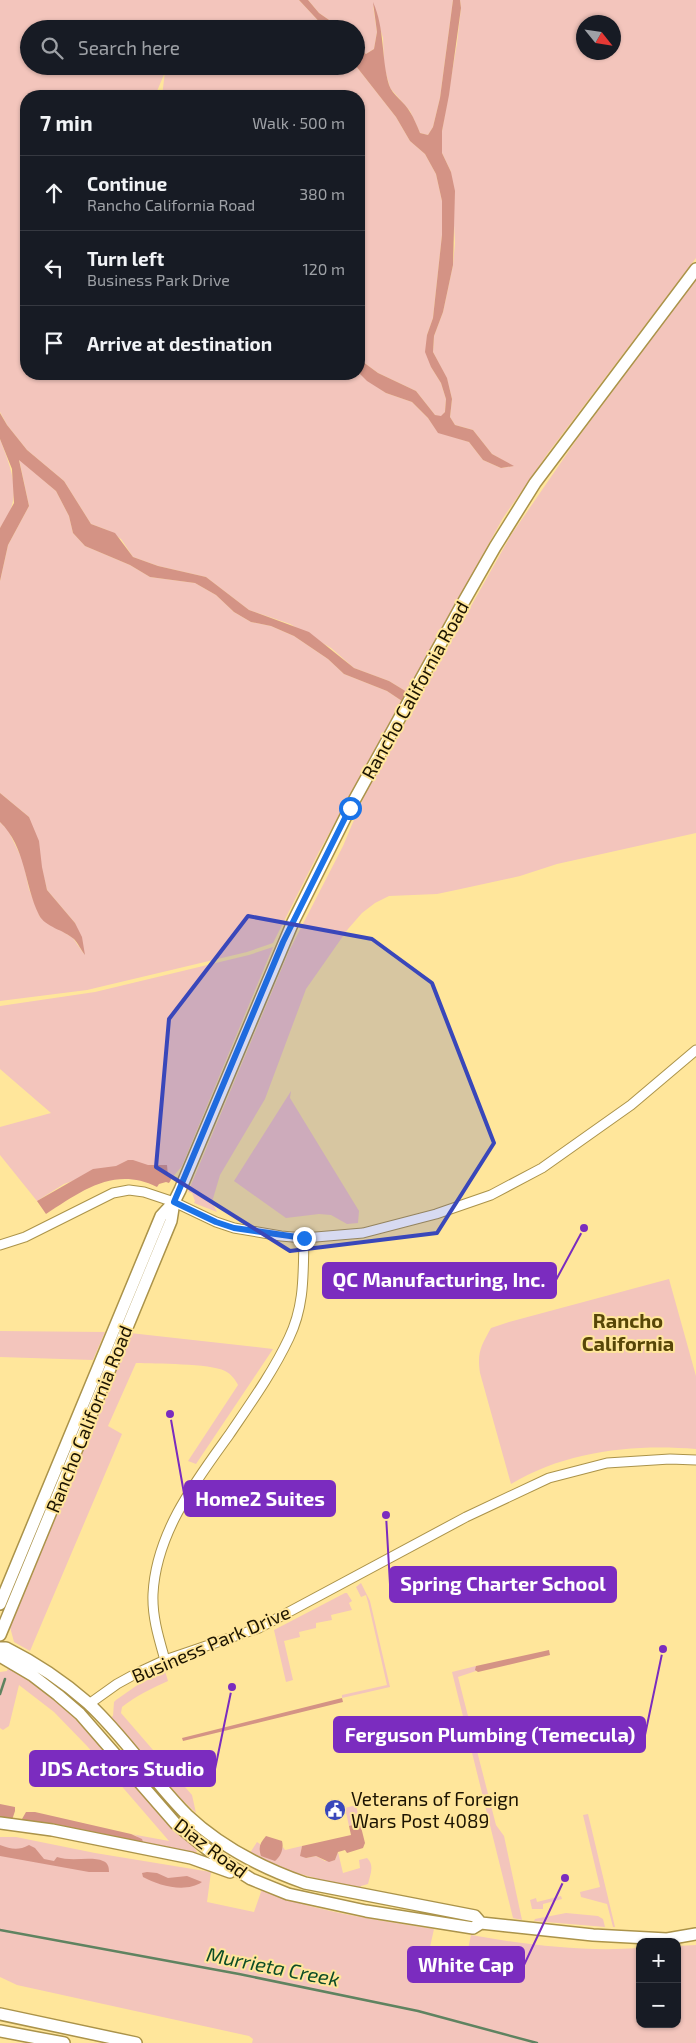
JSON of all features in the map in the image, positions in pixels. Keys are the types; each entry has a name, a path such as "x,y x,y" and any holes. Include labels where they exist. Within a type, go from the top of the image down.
{"main road":[{"name":"Rancho California Road","path":"0,1635 171,1221 174,1202 293,922 350,808 495,547 535,483 696,270"},
{"name":"Rancho California Road","path":"0,1604 161,1216 174,1202"},
{"name":"Diaz Road","path":"0,1648 8,1649 47,1670 89,1704 187,1815 218,1840 240,1854 268,1869 305,1883 475,1916 481,1923"},
{"name":"Diaz Road","path":"0,1656 32,1675 58,1694 80,1714 175,1823 218,1858 251,1879 288,1894 366,1911 473,1928 481,1923 593,1935 667,1939 696,1934"},
{"path":"0,1823 52,1830 191,1858 251,1879"},
{"path":"0,2014 136,2043"},
{"path":"0,2031 64,2043"}],"street":[{"path":"0,1246 25,1238 112,1193 130,1190 144,1192 174,1202 216,1222 234,1228 272,1235 304,1238 363,1233 436,1214 491,1195 542,1168 631,1105 696,1050"},
{"path":"165,1660 155,1624 153,1595 157,1564 170,1529 190,1490 266,1380 290,1336 303,1294 304,1238"},
{"name":"Business Park Drive","path":"89,1704 117,1684 165,1660 260,1628 466,1517 549,1478 608,1463 670,1459 696,1460"}],"highlighted area":[{"path":"248,916 372,939 432,983 494,1143 437,1233 290,1251 156,1167 169,1019"}],"shaded area":[{"path":"0,0 299,0 318,20 20,20 20,75 164,75 158,90 20,90 20,380 365,380 365,377 386,393 412,402 428,418 438,432 469,442 483,460 501,468 513,466 492,454 473,430 455,425 450,417 452,399 447,379 433,352 434,336 443,312 453,265 455,243 451,172 442,153 442,131 457,43 461,8 460,0 696,0 696,258 548,453 503,518 407,692 389,681 354,668 331,648 290,624 249,610 206,577 158,566 133,557 121,539 107,530 91,524 64,481 27,450 7,425 0,412"},
{"path":"299,0 308,0 319,13 329,20 318,20"},
{"path":"308,0 453,0 440,98 433,127 428,135 420,133 410,111 390,88 384,66 383,38 373,5 377,32 374,49 366,54 365,20 329,20 319,13"},
{"path":"453,0 460,0 461,8 442,131 442,153 451,172 455,191 453,265 443,312 434,336 433,352 447,378 452,399 450,417 455,425 473,430 492,454 514,466 501,468 483,460 469,442 438,433 428,418 412,402 386,393 365,379 365,363 378,373 416,391 435,415 441,416 445,412 446,399 441,383 431,367 425,352 427,335 433,318 442,235 442,201 436,174 425,154 410,141 396,117 363,75 365,75 365,53 374,49 377,32 373,2 379,22 389,85 408,108 420,133 428,135 433,127 440,98"},
{"path":"165,75 363,75 396,117 410,141 425,154 436,174 442,201 442,235 433,318 427,335 431,367 441,383 446,399 445,412 441,417 435,415 416,391 378,373 365,363 365,90 163,90"},
{"path":"696,279 696,833 557,864 520,876 456,890 437,894 389,896 375,903 362,913 348,929 306,989 265,1099 220,1175 212,1202 217,1212 194,1203 192,1193 188,1192 289,951 343,846 364,796 511,535 577,439"},
{"path":"0,413 27,450 64,481 91,524 115,533 133,557 158,566 206,577 249,610 309,632 354,668 389,681 407,692 402,701 387,691 344,674 328,659 294,636 271,626 251,622 234,612 216,595 195,583 150,577 130,565 85,546 73,533 69,516 56,491 19,460 29,506 8,545 0,581 0,528 14,503 12,469 0,439"},
{"path":"0,439 12,473 14,495 12,506 0,528"},
{"path":"19,459 56,491 69,516 73,533 85,546 130,565 150,577 195,583 216,595 234,612 251,622 271,626 294,636 328,659 344,674 387,691 402,701 320,850 273,943 247,952 87,990 0,1001 0,822 8,830 23,861 29,889 40,917 73,938 84,954 75,923 47,890 29,817 0,793 0,581 8,545 29,506"},
{"path":"0,793 29,817 39,841 47,890 75,923 82,937 85,955 74,939 46,923 39,915 20,854 9,832 0,822"},
{"path":"273,947 182,1166 172,1178 168,1176 166,1165 112,1167 64,1184 37,1201 0,1155 0,1127 51,1113 0,1069 0,1006 95,992 249,955"},
{"path":"291,1091 290,1098 359,1211 358,1223 347,1224 331,1215 319,1214 286,1218 234,1181"},
{"path":"128,1160 148,1165 167,1165 168,1176 172,1178 169,1183 159,1184 157,1187 141,1181 127,1179 112,1180 72,1197 46,1214 37,1201 93,1169 116,1166"},
{"path":"669,1279 696,1376 696,1449 648,1448 600,1452 554,1464 511,1484 480,1373 479,1360 481,1349 491,1328"},
{"path":"0,1331 105,1332 93,1360 0,1357"},
{"path":"130,1333 273,1349 196,1464 188,1461 238,1385 237,1383 233,1377 218,1368 195,1365 136,1363 108,1426 122,1434 30,1651 14,1642 10,1627"},
{"path":"361,1583 370,1601 390,1687 342,1698 342,1695 387,1685 366,1595 361,1597 356,1587"},
{"path":"347,1593 352,1601 349,1603 352,1610 331,1615 332,1620 316,1623 316,1628 299,1632 300,1637 284,1641 293,1680 286,1682 274,1630"},
{"path":"549,1650 550,1655 478,1672 475,1670 476,1666"},
{"path":"476,1666 476,1671 458,1677 496,1825 504,1836 522,1920 513,1918 452,1672"},
{"path":"8,1668 36,1685 84,1727 148,1801 170,1825 194,1846 197,1852 194,1855 136,1844 137,1836 131,1834 169,1841 87,1746 54,1712 19,1685 9,1726 3,1730 0,1728 0,1672 7,1671"},
{"path":"165,1671 168,1681 144,1692 127,1703 122,1707 121,1713 192,1795 196,1813 179,1797 110,1718 113,1716 114,1702 116,1700 136,1686"},
{"path":"342,1698 343,1702 183,1741 182,1738"},
{"path":"0,1804 15,1807 12,1820 0,1817"},
{"path":"356,1805 360,1823 349,1826 345,1808"},
{"path":"26,1812 35,1812 131,1834 142,1839 143,1842 142,1844 24,1822 22,1819"},
{"path":"588,1814 615,1927 613,1927 607,1904 581,1897 580,1892 600,1887 583,1815"},
{"path":"360,1823 365,1843 363,1848 347,1853 345,1850 338,1852 335,1860 329,1862 316,1856 306,1858 300,1856 302,1846 351,1835 349,1826"},
{"path":"266,1836 282,1841 282,1852 275,1861 261,1856 260,1845"},
{"path":"0,1837 16,1837 95,1853 211,1872 207,1902 254,1912 262,1889 324,1910 434,1929 430,1947 467,1954 471,1935 555,1947 636,1948 636,2028 681,2028 681,1946 696,1945 696,2043 252,2043 253,2039 249,2036 17,1985 0,1977"},
{"path":"257,1842 260,1844 261,1856 280,1854 283,1847 285,1850 302,1846 301,1851 306,1858 316,1856 325,1861 335,1860 338,1852 343,1873 360,1868 359,1860 367,1858 371,1864 368,1884 360,1888 317,1879 276,1866 250,1853"},
{"path":"0,1845 15,1849 29,1845 35,1848 44,1859 54,1861 57,1857 98,1860 107,1864 109,1872 89,1872 0,1856"},
{"path":"142,1873 157,1873 168,1878 187,1876 202,1882 188,1887 172,1887 143,1877"},
{"path":"561,1896 562,1899 543,1904 543,1909 532,1909 530,1900 536,1898 537,1902"},
{"path":"566,1913 598,1916 603,1919 605,1927 534,1921 535,1919"}],"waterway":[{"path":"0,1694 5,1679"},
{"name":"Murrieta Creek","path":"0,1930 239,1974 418,2011 537,2043"}],"place":[{"name":"QC Manufacturing, Inc.","path":"584,1228"},
{"name":"Home2 Suites","path":"170,1414"},
{"name":"Spring Charter School","path":"386,1515"},
{"name":"Ferguson Plumbing (Temecula)","path":"663,1649"},
{"name":"JDS Actors Studio","path":"232,1687"},
{"name":"Veterans of Foreign Wars Post 4089","path":"335,1810"},
{"name":"White Cap","path":"565,1878"}],"district":[{"name":"Rancho California","path":"628,1332"}],"route":[{"path":"304,1238 234,1228 216,1222 174,1202 283,942 350,808"}]}
